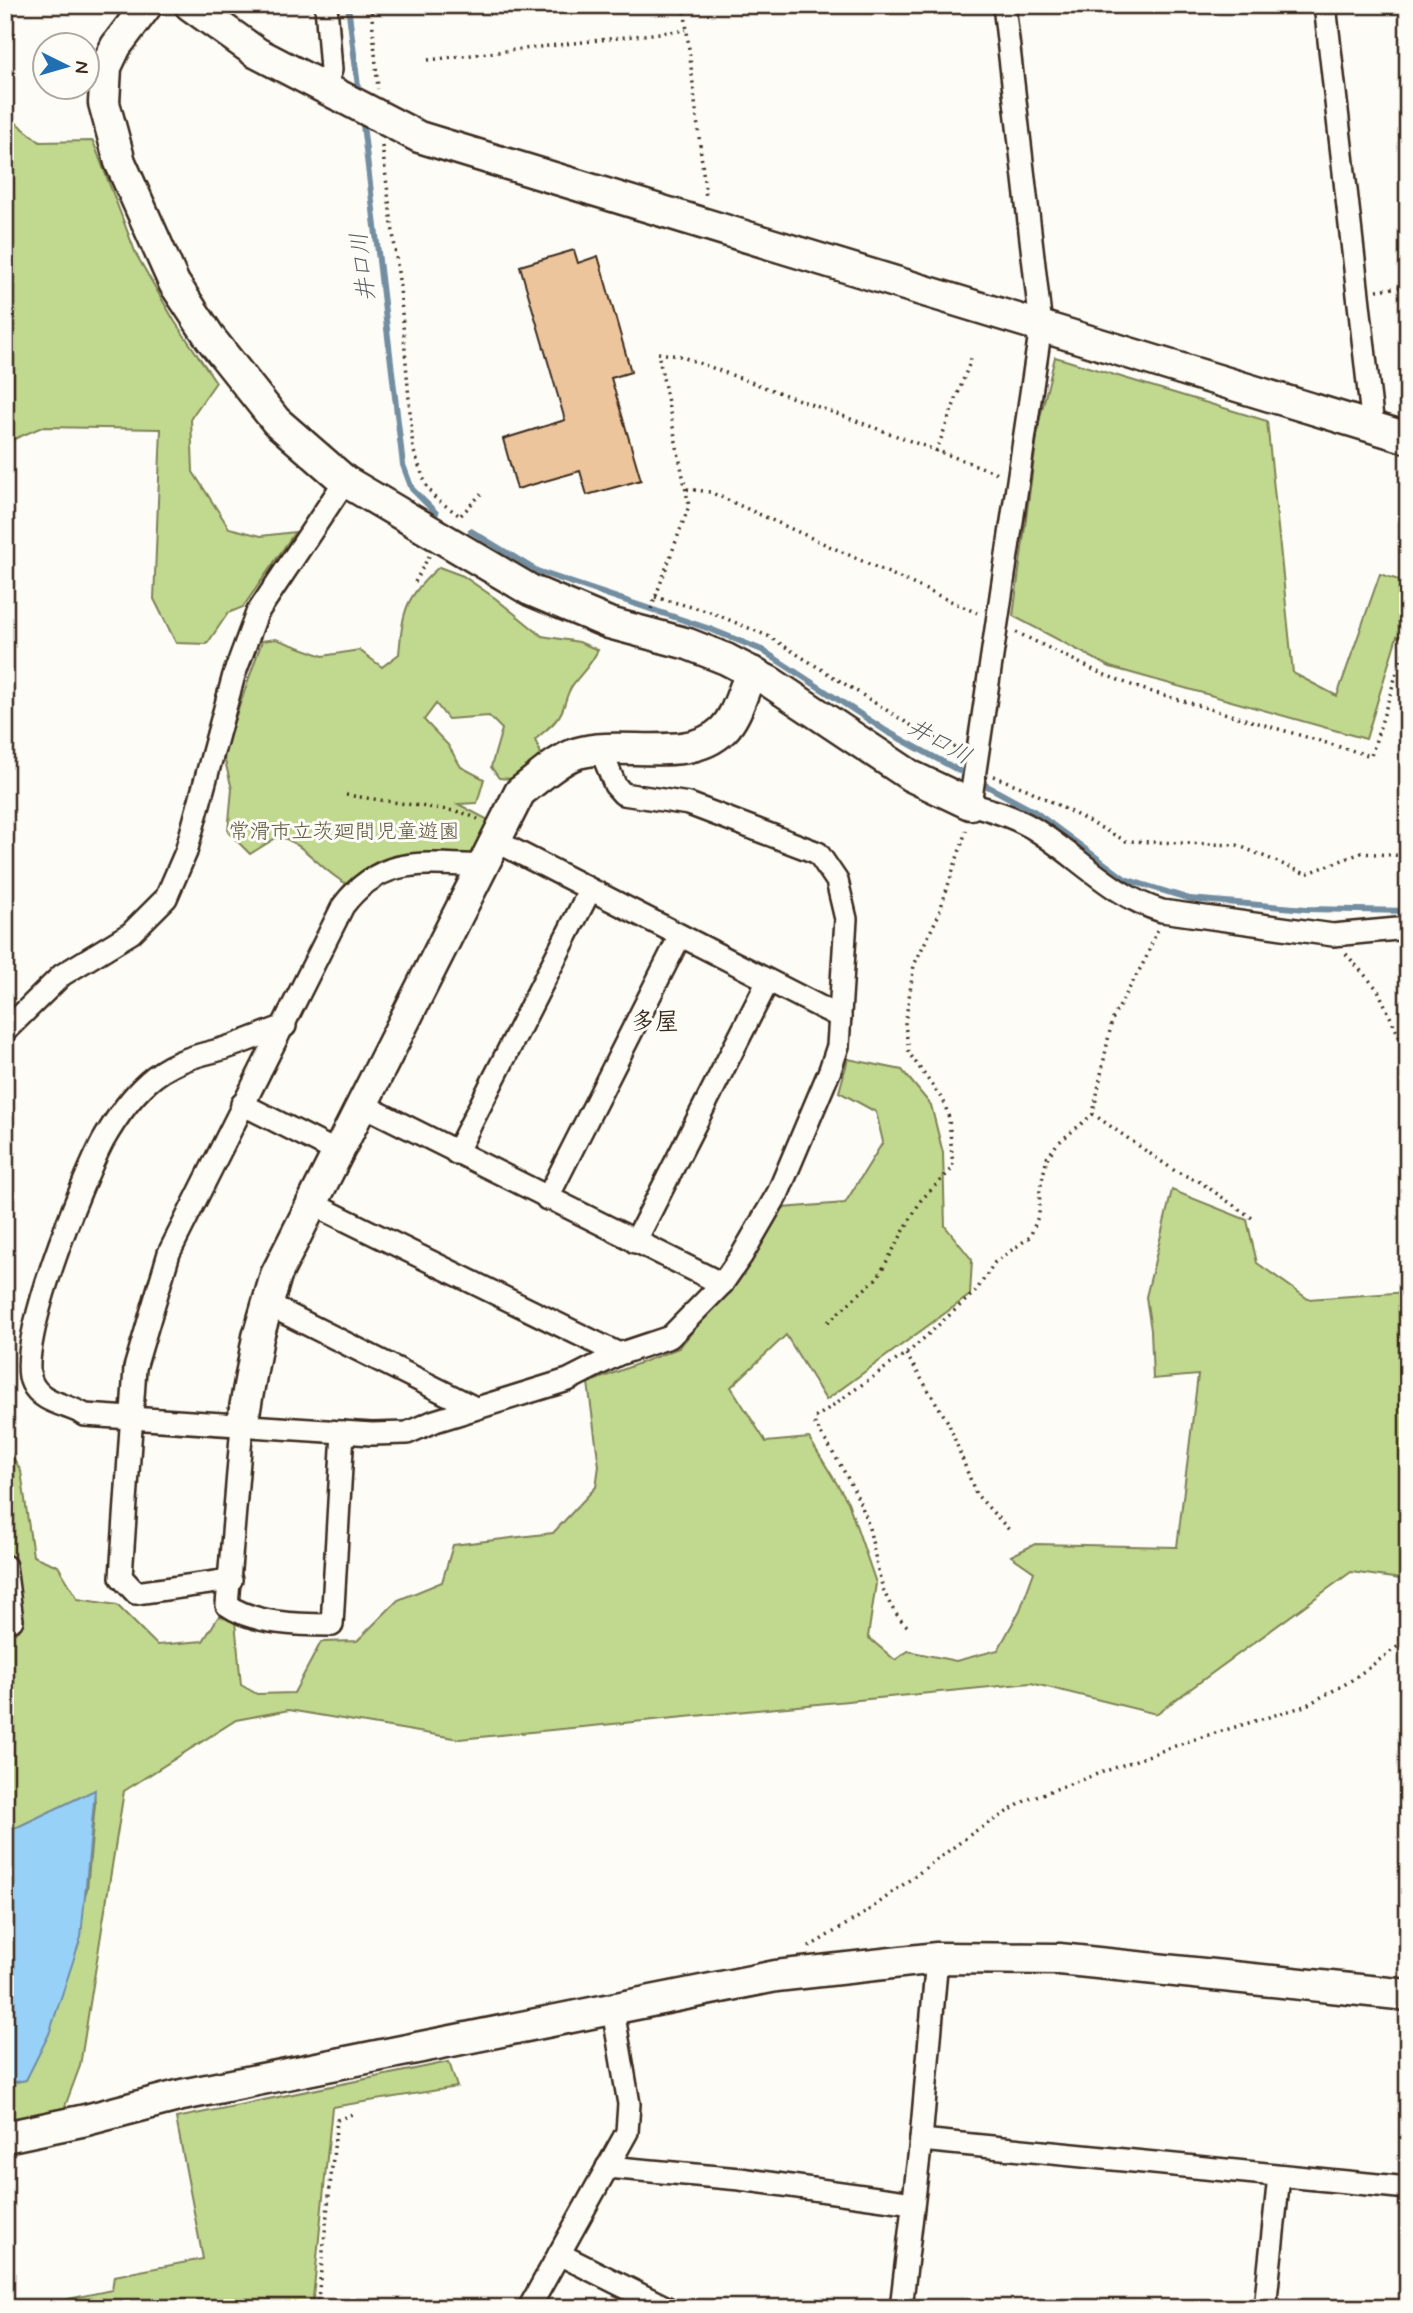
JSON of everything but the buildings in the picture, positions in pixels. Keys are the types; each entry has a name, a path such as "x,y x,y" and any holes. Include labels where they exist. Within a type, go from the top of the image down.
{"street":[{"path":"148,5 116,46 106,67 104,103 120,162 133,195 174,282 218,348 276,421 345,481 455,529 565,606 688,644 752,672 911,776 970,804 1010,816 1032,828 1140,905 1162,911 1333,934 1408,928"},
{"path":"190,5 257,53 419,137 1408,438"},
{"path":"324,87 331,69 326,5"},
{"path":"970,804 1041,326 1004,5"},
{"path":"1325,5 1373,427"},
{"path":"5,1031 62,975 131,933 166,898 186,852 234,675 257,613 345,481"},
{"path":"344,1433 332,1625 309,1625 241,1615 227,1605 242,1426 258,1337 276,1275 520,792 574,754 600,748 679,748 709,741 730,722 752,672"},
{"path":"285,1026 212,1052 198,1053 161,1072 122,1111 88,1174 48,1275 35,1324 29,1376 38,1392 50,1401 70,1406 85,1415 344,1433 407,1433 475,1408 568,1380 619,1354 670,1337 722,1284 778,1193 808,1127 838,1046 846,919 838,881 818,853 690,804 623,794 615,785 600,748"},
{"path":"231,1580 135,1592 121,1577 135,1368 169,1253 343,906 362,884 384,871 494,846 590,890 840,1017"},
{"path":"457,1153 590,890"},
{"path":"547,1199 680,936"},
{"path":"635,1242 768,981"},
{"path":"242,1104 339,1153"},
{"path":"363,1105 722,1284"},
{"path":"313,1204 619,1354"},
{"path":"267,1304 475,1408"},
{"path":"5,1566 12,1620"},
{"path":"901,2308 921,2140 936,1958"},
{"path":"5,2137 183,2095 776,1976 936,1958 1059,1959 1408,1995"},
{"path":"529,2308 627,2132 629,2120 613,2010"},
{"path":"921,2140 1408,2188"},
{"path":"607,2167 740,2179 913,2203"},
{"path":"1265,2308 1279,2176"},
{"path":"559,2254 667,2308"}],"path":[{"path":"371,5 378,64 378,117 400,288 413,449 426,485 455,529 481,494"},
{"path":"684,5 706,197 702,223"},
{"path":"428,60 687,30"},
{"path":"1358,292 1408,286"},
{"path":"643,631 689,506 659,353 680,356 936,452 1018,479"},
{"path":"936,452 973,354"},
{"path":"687,489 710,492 997,622 1100,673 1142,689 1371,756 1402,656 1408,650"},
{"path":"655,597 710,612 768,636 920,731 1126,841 1237,845 1306,874 1360,853 1408,856"},
{"path":"346,795 461,812 494,846"},
{"path":"828,1322 878,1278 920,1200 953,1168 949,1118 944,1102 909,1054 905,1024 914,965 939,916 969,822 970,804"},
{"path":"907,1626 893,1613 885,1598 865,1515 815,1424 815,1418 906,1354 976,1292 995,1262 1030,1237 1039,1214 1040,1189 1047,1158 1057,1144 1093,1114 1112,1020 1146,957 1162,911"},
{"path":"1333,934 1336,944 1378,990 1408,1056"},
{"path":"1093,1114 1165,1164 1200,1182 1252,1218"},
{"path":"906,1354 948,1422 976,1494 1011,1532"},
{"path":"805,1949 865,1913 974,1832 1028,1799 1192,1740 1305,1706 1349,1682 1408,1639"},
{"path":"317,2308 337,2120 355,2113"}],"green space":[{"path":"5,114 40,142 93,141 136,254 175,322 216,382 191,418 193,472 229,528 261,536 295,532 243,607 228,613 207,644 176,643 154,599 161,429 42,427 5,443"},
{"path":"1055,357 1267,421 1293,673 1337,696 1380,574 1408,583 1408,639 1397,636 1366,739 1110,667 1013,616 1039,422"},
{"name":"常滑市立茨廻間児童遊園","path":"439,567 463,576 542,636 579,642 598,650 570,689 560,715 535,740 542,756 512,779 499,778 491,767 502,729 489,716 448,719 436,704 424,720 448,745 461,767 484,779 477,803 458,804 496,824 475,856 423,853 391,856 362,871 349,885 331,874 298,846 279,836 250,854 228,832 232,789 223,753 262,641 276,639 323,656 359,650 382,667 399,654 404,615 412,596"},
{"path":"848,1059 902,1070 931,1105 943,1153 945,1226 972,1260 970,1295 826,1400 786,1335 731,1387 766,1442 809,1438 848,1502 876,1583 868,1637 895,1660 908,1651 956,1661 998,1650 1020,1610 1034,1572 1011,1556 1035,1544 1177,1547 1198,1375 1153,1379 1151,1330 1146,1297 1172,1190 1247,1220 1257,1263 1308,1299 1408,1292 1408,1580 1351,1572 1156,1714 1031,1683 460,1739 289,1710 236,1720 124,1791 80,2066 64,2109 5,2121 5,2084 26,2080 87,1889 95,1804 94,1791 5,1833 5,1444 21,1471 33,1556 58,1566 78,1599 117,1605 157,1645 203,1641 219,1616 235,1621 241,1685 257,1694 294,1693 321,1642 357,1641 398,1600 442,1582 453,1545 553,1533 596,1487 599,1466 588,1383 679,1348 732,1284 782,1208 845,1203 883,1142 876,1112 839,1092"},
{"path":"449,2062 457,2087 332,2107 312,2308 25,2308 112,2290 114,2276 203,2259 176,2118"}],"water":[{"path":"95,1790 81,1937 49,2034 26,2080 5,2084 5,1833"}],"waterway":[{"name":"井口川","path":"348,5 359,95"},
{"name":"井口川","path":"362,116 403,465 412,489 436,513"},
{"name":"井口川","path":"471,531 537,571 710,629 762,650 886,731 1035,812 1125,879 1190,899 1306,909 1408,911"}],"district":[{"name":"多屋","path":"655,1021"}]}
